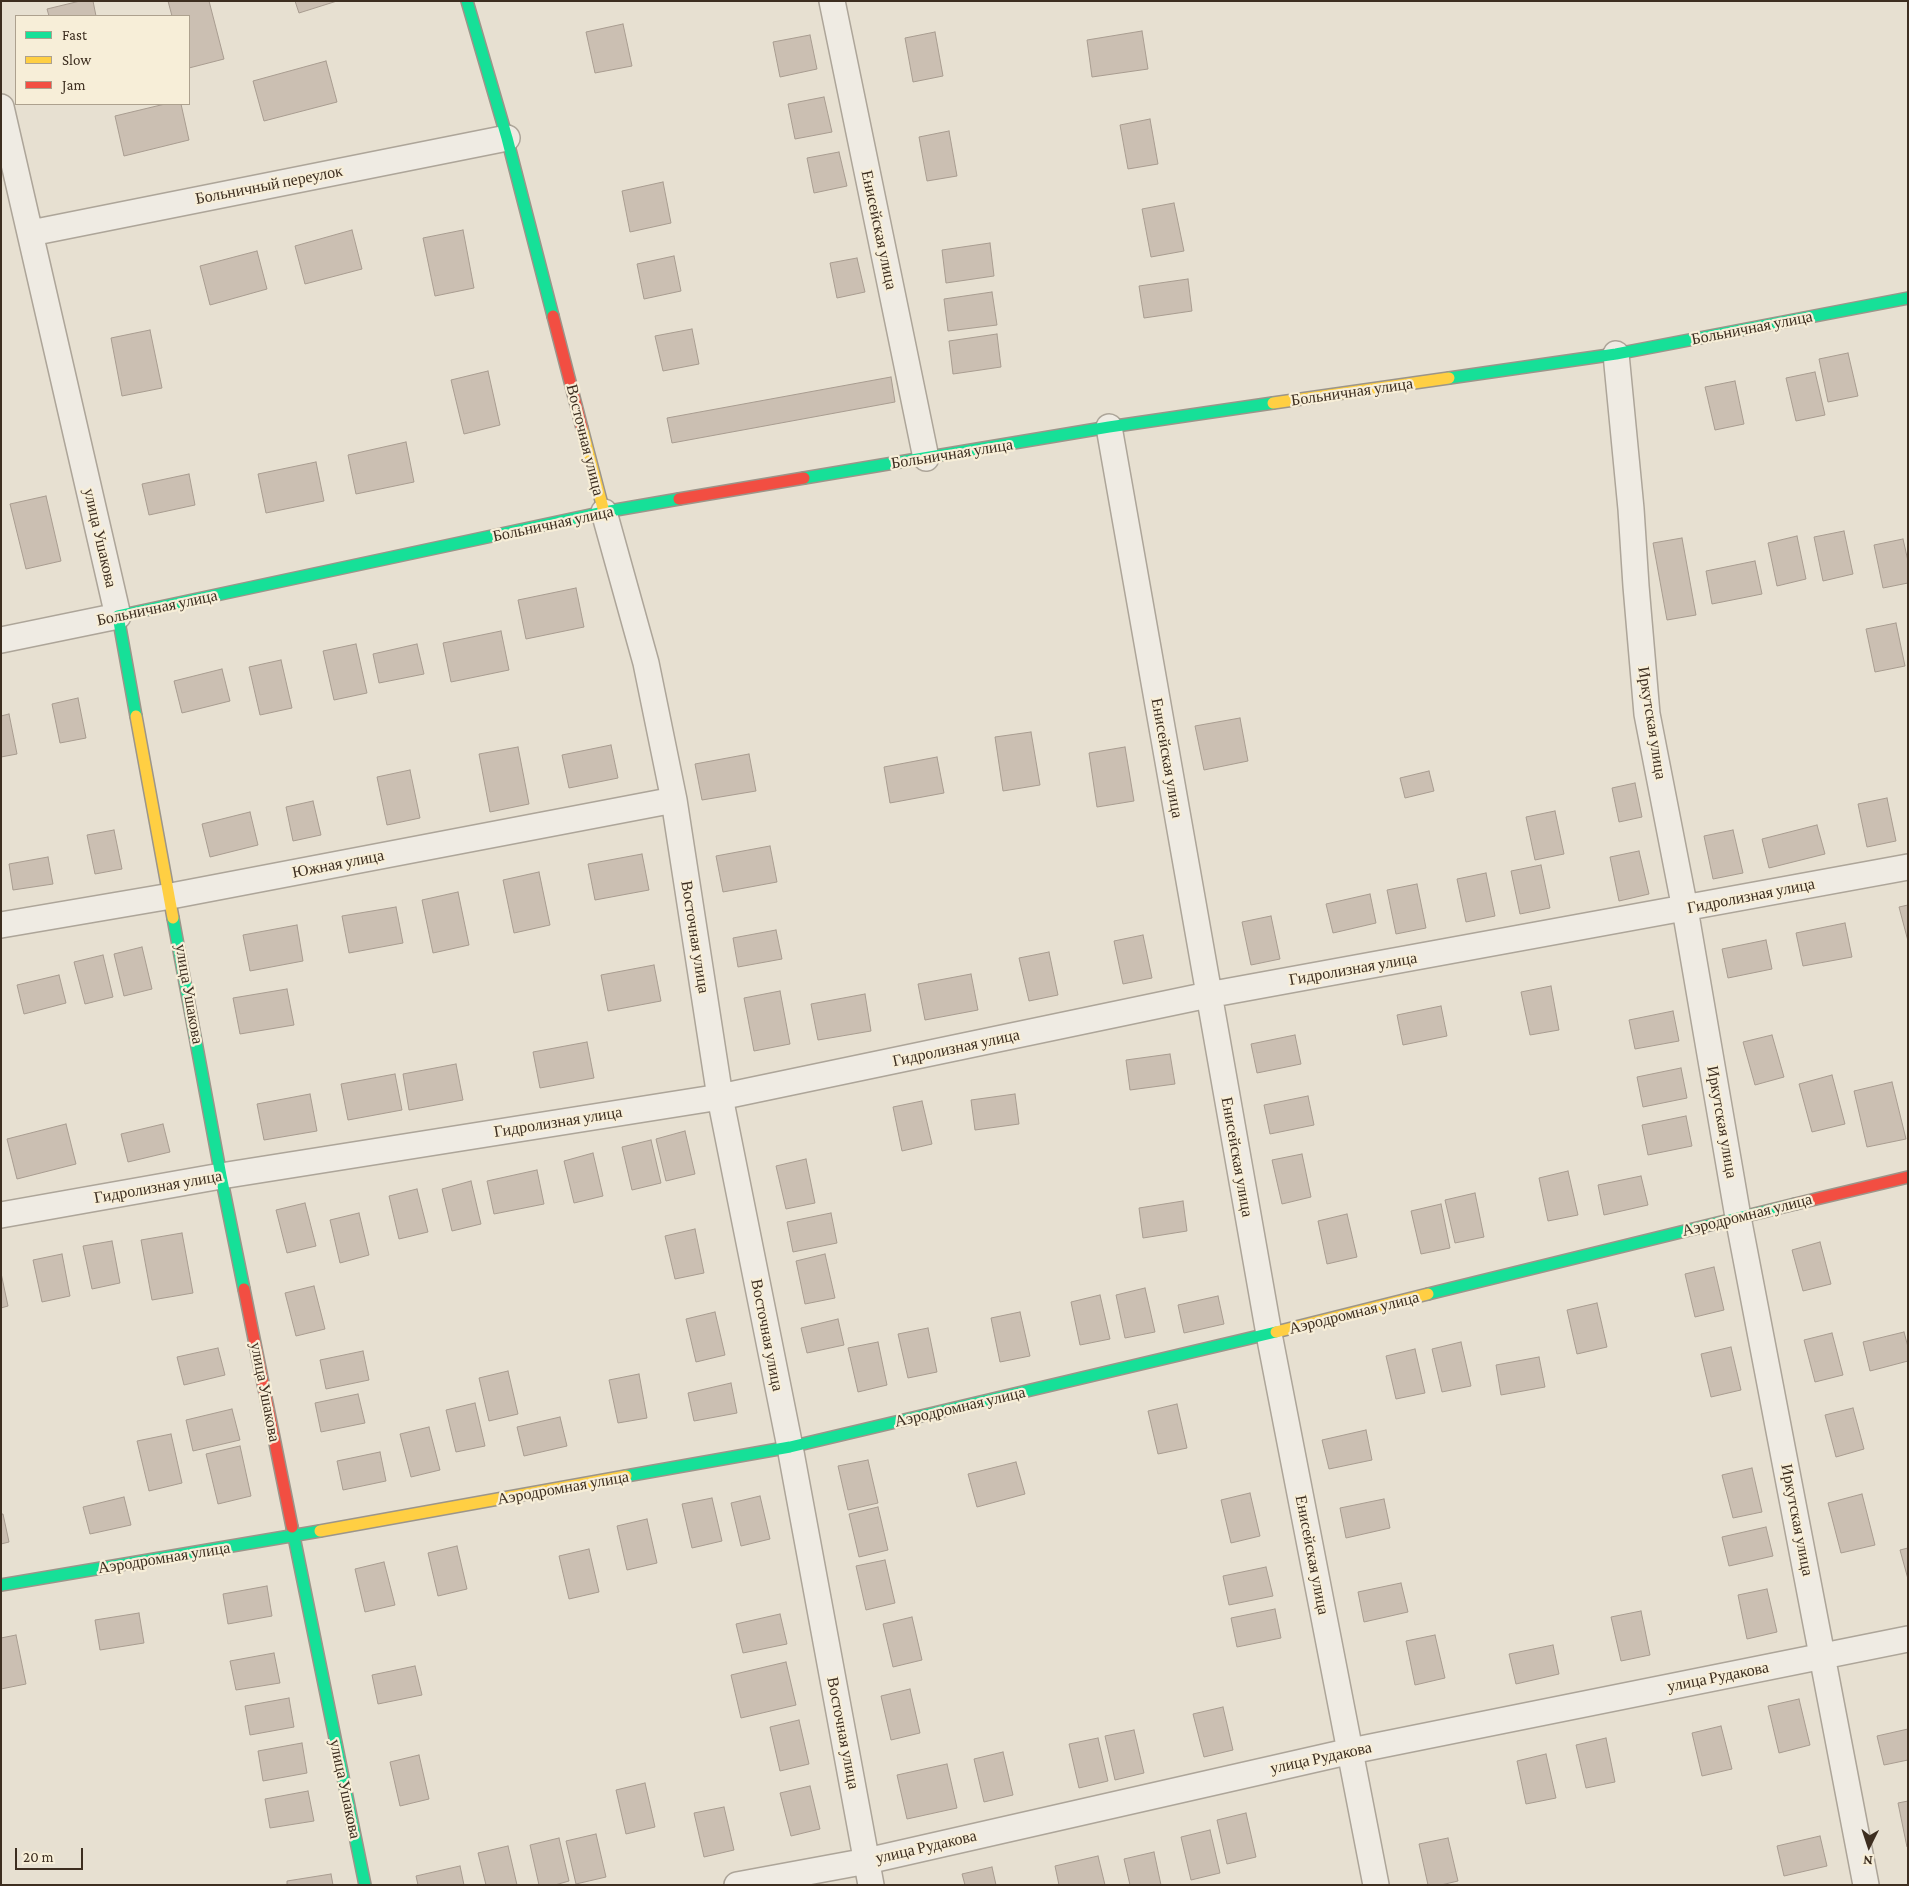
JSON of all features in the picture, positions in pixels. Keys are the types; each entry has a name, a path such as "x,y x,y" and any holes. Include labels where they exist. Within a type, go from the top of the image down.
{"street":[{"name":"Восточная улица","path":"467,1 507,138 604,512 646,663 674,800 720,1096 790,1447 869,1873"},
{"name":"Енисейская улица","path":"832,1 926,458"},
{"name":"улица Ушакова","path":"1,107 118,616 222,1176 365,1885"},
{"name":"Больничный переулок","path":"31,233 507,138"},
{"name":"Больничная улица","path":"1,640 604,512 1109,427 1616,354 1908,298"},
{"name":"Иркутская улица","path":"1616,354 1631,509 1647,714 1685,908 1738,1217 1866,1885"},
{"name":"Енисейская улица","path":"1109,427 1269,1334 1376,1885"},
{"name":"Южная улица","path":"1,925 171,896 674,800"},
{"name":"Гидролизная улица","path":"1,1215 222,1176 720,1096 1208,995 1908,867"},
{"name":"Аэродромная улица","path":"1,1585 294,1536 790,1447 1269,1334 1738,1217 1908,1177"},
{"name":"улица Рудакова","path":"737,1885 869,1873 1351,1751 1908,1639"}],"building":[{"path":"80,1 93,1 96,15 49,15 47,9"},
{"path":"168,1 209,1 224,59 190,68 190,15 172,15"},
{"path":"295,1 337,1 299,13"},
{"path":"623,24 632,66 595,73 586,32"},
{"path":"1142,31 1148,69 1092,77 1087,40"},
{"path":"935,32 943,76 913,82 905,38"},
{"path":"810,35 817,69 780,77 773,42"},
{"path":"326,61 337,102 264,121 253,81"},
{"path":"824,97 832,132 795,139 788,104"},
{"path":"161,105 181,105 189,140 124,156 115,116"},
{"path":"1150,119 1158,164 1128,169 1120,125"},
{"path":"949,131 957,176 927,181 919,137"},
{"path":"839,152 847,186 814,193 807,158"},
{"path":"663,182 671,223 630,232 622,191"},
{"path":"1174,203 1184,251 1151,257 1142,209"},
{"path":"352,230 362,269 305,284 295,246"},
{"path":"463,230 474,288 435,296 423,238"},
{"path":"990,243 994,276 946,283 942,250"},
{"path":"257,251 267,289 210,305 200,266"},
{"path":"674,256 681,291 644,299 637,264"},
{"path":"857,258 865,292 837,298 830,263"},
{"path":"1188,279 1192,311 1144,318 1139,286"},
{"path":"992,292 997,325 948,331 944,299"},
{"path":"692,329 699,364 663,371 655,336"},
{"path":"150,330 162,388 122,396 111,338"},
{"path":"997,334 1001,367 953,374 949,341"},
{"path":"1848,353 1858,396 1828,402 1819,359"},
{"path":"488,371 500,425 464,434 451,380"},
{"path":"1815,372 1825,415 1796,421 1786,378"},
{"path":"891,377 895,402 672,443 667,418"},
{"path":"1735,381 1744,424 1715,430 1705,387"},
{"path":"406,442 414,482 356,494 348,455"},
{"path":"316,462 324,501 266,513 258,474"},
{"path":"189,474 195,505 149,515 142,484"},
{"path":"46,496 61,561 26,569 10,504"},
{"path":"1844,531 1853,574 1823,581 1814,537"},
{"path":"1797,536 1806,579 1777,586 1768,543"},
{"path":"1682,538 1696,615 1667,620 1653,543"},
{"path":"1903,539 1908,561 1908,583 1883,588 1874,545"},
{"path":"1755,561 1762,594 1712,604 1706,571"},
{"path":"576,588 584,627 526,639 518,600"},
{"path":"1896,623 1905,666 1875,672 1866,629"},
{"path":"501,631 509,670 451,682 443,643"},
{"path":"356,644 367,693 334,700 323,651"},
{"path":"417,644 424,674 379,683 373,654"},
{"path":"281,660 292,708 260,715 249,667"},
{"path":"222,669 230,701 182,713 174,681"},
{"path":"78,698 86,738 60,743 52,704"},
{"path":"9,714 17,754 1,757 1,716"},
{"path":"1240,718 1248,761 1204,770 1195,726"},
{"path":"1031,732 1040,785 1003,791 995,737"},
{"path":"611,745 618,778 569,788 562,755"},
{"path":"518,747 529,804 490,812 479,754"},
{"path":"1125,747 1134,801 1097,807 1089,753"},
{"path":"749,754 756,791 702,800 695,764"},
{"path":"937,757 944,793 890,803 884,767"},
{"path":"410,770 420,818 387,825 377,777"},
{"path":"1429,771 1434,791 1405,798 1400,778"},
{"path":"1635,783 1642,817 1619,822 1612,788"},
{"path":"1887,798 1896,841 1867,847 1858,804"},
{"path":"313,801 321,835 293,841 286,807"},
{"path":"1555,811 1564,854 1535,860 1526,817"},
{"path":"250,812 258,845 210,857 202,824"},
{"path":"1817,825 1825,854 1769,868 1762,839"},
{"path":"114,830 122,869 95,874 87,835"},
{"path":"1733,830 1743,873 1713,879 1704,836"},
{"path":"770,846 777,882 723,892 716,856"},
{"path":"1639,851 1649,894 1619,901 1610,857"},
{"path":"642,854 649,890 595,900 588,864"},
{"path":"48,857 53,884 13,890 9,864"},
{"path":"1541,865 1550,908 1520,914 1511,871"},
{"path":"539,872 550,925 514,933 503,880"},
{"path":"1486,873 1495,916 1466,922 1457,879"},
{"path":"1417,884 1426,928 1396,934 1387,890"},
{"path":"458,892 469,945 433,953 422,900"},
{"path":"1370,894 1376,923 1333,933 1326,904"},
{"path":"1908,905 1908,941 1899,907"},
{"path":"396,907 403,943 349,953 342,916"},
{"path":"1271,916 1280,959 1251,965 1242,922"},
{"path":"1845,923 1852,957 1803,966 1796,933"},
{"path":"297,925 303,961 250,971 243,935"},
{"path":"776,930 782,959 738,967 733,938"},
{"path":"1143,935 1152,978 1123,984 1114,941"},
{"path":"1766,940 1772,969 1728,978 1722,949"},
{"path":"142,947 152,989 124,996 114,954"},
{"path":"1049,952 1058,995 1029,1001 1019,958"},
{"path":"103,955 113,997 85,1004 74,962"},
{"path":"654,965 661,1001 608,1011 601,975"},
{"path":"971,974 978,1010 925,1020 918,984"},
{"path":"59,975 66,1003 24,1014 17,985"},
{"path":"1551,986 1559,1030 1530,1035 1521,992"},
{"path":"287,989 294,1025 240,1034 233,998"},
{"path":"780,991 790,1044 754,1051 744,998"},
{"path":"865,994 871,1031 818,1040 811,1004"},
{"path":"1441,1006 1447,1036 1403,1045 1397,1015"},
{"path":"1673,1011 1679,1041 1635,1049 1629,1020"},
{"path":"1295,1035 1301,1064 1257,1073 1251,1044"},
{"path":"1772,1035 1784,1077 1755,1085 1743,1042"},
{"path":"587,1042 594,1078 540,1088 533,1052"},
{"path":"1170,1054 1175,1084 1130,1090 1126,1060"},
{"path":"456,1064 463,1100 409,1110 403,1074"},
{"path":"1681,1068 1687,1098 1643,1107 1637,1077"},
{"path":"395,1074 402,1110 348,1120 341,1084"},
{"path":"1832,1075 1845,1124 1812,1132 1799,1084"},
{"path":"1892,1082 1906,1139 1867,1147 1854,1091"},
{"path":"310,1094 317,1131 264,1140 257,1104"},
{"path":"1015,1094 1019,1124 975,1130 971,1100"},
{"path":"1308,1096 1314,1125 1270,1134 1264,1105"},
{"path":"922,1101 932,1144 902,1151 893,1107"},
{"path":"1686,1116 1692,1146 1648,1155 1642,1125"},
{"path":"66,1124 76,1164 17,1179 7,1139"},
{"path":"163,1124 170,1152 128,1162 121,1134"},
{"path":"685,1131 695,1174 666,1181 656,1139"},
{"path":"651,1140 661,1183 632,1190 622,1147"},
{"path":"593,1153 603,1196 574,1203 564,1161"},
{"path":"1302,1154 1311,1197 1282,1204 1272,1160"},
{"path":"806,1159 815,1203 786,1209 776,1166"},
{"path":"537,1170 544,1204 494,1214 487,1181"},
{"path":"1568,1171 1578,1215 1548,1221 1539,1178"},
{"path":"1641,1176 1648,1205 1604,1215 1598,1185"},
{"path":"471,1181 481,1224 452,1231 442,1189"},
{"path":"417,1189 428,1232 399,1239 389,1196"},
{"path":"1475,1193 1484,1237 1455,1243 1445,1200"},
{"path":"1183,1201 1187,1231 1143,1238 1139,1208"},
{"path":"305,1203 316,1246 287,1253 276,1210"},
{"path":"1441,1204 1450,1248 1421,1254 1411,1211"},
{"path":"359,1213 369,1255 340,1263 330,1220"},
{"path":"831,1213 837,1243 793,1252 787,1222"},
{"path":"1347,1214 1357,1257 1327,1264 1318,1221"},
{"path":"695,1229 704,1273 675,1279 665,1236"},
{"path":"182,1233 193,1293 152,1300 141,1240"},
{"path":"112,1241 120,1283 92,1289 83,1246"},
{"path":"1820,1242 1831,1284 1803,1291 1792,1250"},
{"path":"62,1254 70,1296 42,1302 33,1260"},
{"path":"825,1254 835,1298 805,1304 796,1261"},
{"path":"1714,1267 1724,1310 1695,1317 1685,1274"},
{"path":"1,1273 8,1306 1,1308"},
{"path":"314,1286 325,1329 296,1336 285,1293"},
{"path":"1145,1288 1155,1332 1125,1338 1116,1295"},
{"path":"1100,1295 1110,1339 1080,1345 1071,1302"},
{"path":"1218,1296 1224,1324 1184,1333 1178,1305"},
{"path":"1597,1303 1607,1347 1577,1354 1567,1310"},
{"path":"715,1312 725,1355 696,1362 686,1319"},
{"path":"1020,1312 1030,1356 1000,1362 991,1318"},
{"path":"838,1319 844,1345 807,1353 801,1328"},
{"path":"928,1328 937,1372 908,1378 898,1334"},
{"path":"1904,1332 1908,1347 1908,1361 1870,1371 1863,1342"},
{"path":"1832,1333 1843,1375 1815,1382 1804,1340"},
{"path":"878,1342 887,1385 858,1392 848,1348"},
{"path":"1461,1342 1471,1386 1442,1392 1432,1349"},
{"path":"1731,1347 1741,1390 1711,1397 1701,1354"},
{"path":"218,1348 225,1375 184,1385 177,1357"},
{"path":"1415,1349 1425,1393 1396,1399 1386,1356"},
{"path":"363,1351 369,1380 326,1389 320,1360"},
{"path":"1539,1357 1545,1387 1501,1395 1496,1365"},
{"path":"508,1371 518,1414 489,1421 479,1378"},
{"path":"639,1374 647,1418 618,1423 609,1380"},
{"path":"731,1383 737,1413 694,1421 688,1393"},
{"path":"358,1394 365,1423 321,1432 315,1403"},
{"path":"475,1403 485,1446 456,1452 446,1410"},
{"path":"1177,1404 1187,1448 1158,1454 1148,1411"},
{"path":"1853,1408 1864,1449 1836,1457 1825,1415"},
{"path":"232,1409 240,1440 193,1451 186,1420"},
{"path":"560,1417 567,1446 524,1456 517,1427"},
{"path":"429,1427 440,1470 411,1477 400,1434"},
{"path":"1366,1430 1372,1460 1329,1469 1322,1440"},
{"path":"171,1434 182,1483 149,1491 137,1441"},
{"path":"240,1446 251,1496 218,1504 206,1454"},
{"path":"380,1452 386,1481 343,1490 337,1461"},
{"path":"868,1460 878,1503 848,1510 838,1466"},
{"path":"1016,1462 1025,1494 977,1507 968,1474"},
{"path":"1752,1468 1762,1512 1733,1518 1722,1475"},
{"path":"1250,1493 1260,1536 1231,1543 1221,1500"},
{"path":"1862,1494 1875,1545 1841,1553 1828,1503"},
{"path":"760,1496 770,1539 741,1546 731,1503"},
{"path":"124,1497 131,1525 90,1534 83,1507"},
{"path":"712,1498 722,1541 692,1548 682,1504"},
{"path":"1384,1499 1390,1528 1346,1538 1340,1508"},
{"path":"878,1507 888,1550 859,1557 849,1514"},
{"path":"1,1514 3,1514 9,1542 1,1544"},
{"path":"647,1519 657,1563 627,1570 617,1526"},
{"path":"1766,1527 1773,1556 1729,1566 1722,1537"},
{"path":"457,1546 467,1589 438,1596 428,1553"},
{"path":"1908,1548 1908,1579 1900,1550"},
{"path":"589,1549 599,1592 569,1599 559,1556"},
{"path":"885,1560 895,1603 866,1610 856,1566"},
{"path":"384,1562 395,1605 365,1612 355,1569"},
{"path":"1266,1567 1273,1596 1229,1605 1223,1576"},
{"path":"1401,1583 1408,1612 1364,1622 1358,1592"},
{"path":"267,1586 272,1616 228,1624 223,1594"},
{"path":"1767,1589 1777,1632 1747,1639 1738,1595"},
{"path":"1275,1609 1281,1638 1237,1647 1231,1618"},
{"path":"1641,1611 1650,1655 1621,1661 1611,1617"},
{"path":"139,1613 144,1643 100,1650 95,1620"},
{"path":"780,1614 787,1644 743,1653 736,1624"},
{"path":"912,1617 922,1660 893,1667 883,1624"},
{"path":"16,1635 26,1684 1,1689 1,1638"},
{"path":"1435,1635 1445,1678 1415,1685 1406,1641"},
{"path":"1553,1645 1559,1674 1516,1684 1509,1654"},
{"path":"274,1653 280,1683 236,1690 230,1661"},
{"path":"786,1662 796,1705 741,1718 731,1675"},
{"path":"415,1666 422,1695 378,1704 372,1675"},
{"path":"910,1689 920,1733 891,1740 881,1696"},
{"path":"289,1698 294,1727 250,1735 245,1706"},
{"path":"1799,1699 1810,1745 1779,1753 1768,1706"},
{"path":"1223,1707 1233,1750 1204,1757 1193,1714"},
{"path":"799,1720 809,1764 780,1771 770,1727"},
{"path":"1721,1726 1732,1769 1702,1776 1692,1733"},
{"path":"1908,1729 1908,1760 1884,1765 1877,1736"},
{"path":"1134,1730 1144,1773 1115,1780 1105,1736"},
{"path":"1098,1738 1108,1781 1079,1788 1069,1744"},
{"path":"1606,1738 1615,1782 1586,1788 1576,1745"},
{"path":"302,1743 307,1773 263,1781 258,1751"},
{"path":"1003,1752 1013,1795 984,1802 974,1759"},
{"path":"1546,1754 1556,1798 1526,1804 1517,1761"},
{"path":"419,1755 429,1799 400,1806 390,1762"},
{"path":"947,1764 957,1808 907,1819 897,1775"},
{"path":"645,1783 655,1827 626,1834 616,1790"},
{"path":"810,1786 820,1829 791,1836 780,1793"},
{"path":"308,1791 314,1821 270,1828 265,1799"},
{"path":"1908,1801 1908,1847 1907,1847 1898,1803"},
{"path":"724,1807 734,1850 704,1857 694,1813"},
{"path":"1246,1813 1256,1857 1227,1864 1217,1820"},
{"path":"1210,1830 1220,1873 1191,1880 1181,1837"},
{"path":"596,1834 606,1877 576,1884 566,1841"},
{"path":"1820,1836 1827,1866 1784,1876 1777,1846"},
{"path":"559,1838 569,1881 555,1885 539,1885 530,1845"},
{"path":"1448,1838 1458,1881 1441,1885 1428,1885 1419,1844"},
{"path":"508,1846 517,1885 486,1885 478,1853"},
{"path":"1154,1852 1161,1885 1130,1885 1124,1859"},
{"path":"1098,1856 1105,1885 1059,1885 1055,1866"},
{"path":"460,1866 464,1885 418,1885 416,1876"},
{"path":"992,1867 996,1885 965,1885 962,1874"},
{"path":"331,1874 333,1885 287,1885 287,1881"}],"traffic: fast":[{"path":"467,1 507,138 553,316"},
{"path":"1449,378 1616,354 1908,298"},
{"path":"804,478 1109,427 1273,403"},
{"path":"136,716 118,616 604,512 679,499"},
{"path":"173,918 244,1289"},
{"path":"1428,1294 1795,1204"},
{"path":"626,1476 790,1447 1276,1332"},
{"path":"292,1527 365,1885"},
{"path":"1,1585 320,1531"}],"traffic: slow":[{"path":"1273,403 1449,378"},
{"path":"582,428 604,512"},
{"path":"136,716 173,918"},
{"path":"1276,1332 1428,1294"},
{"path":"320,1531 626,1476"}],"traffic: jam":[{"path":"553,316 582,428"},
{"path":"679,499 804,478"},
{"path":"1795,1204 1908,1177"},
{"path":"244,1289 292,1527"}]}
